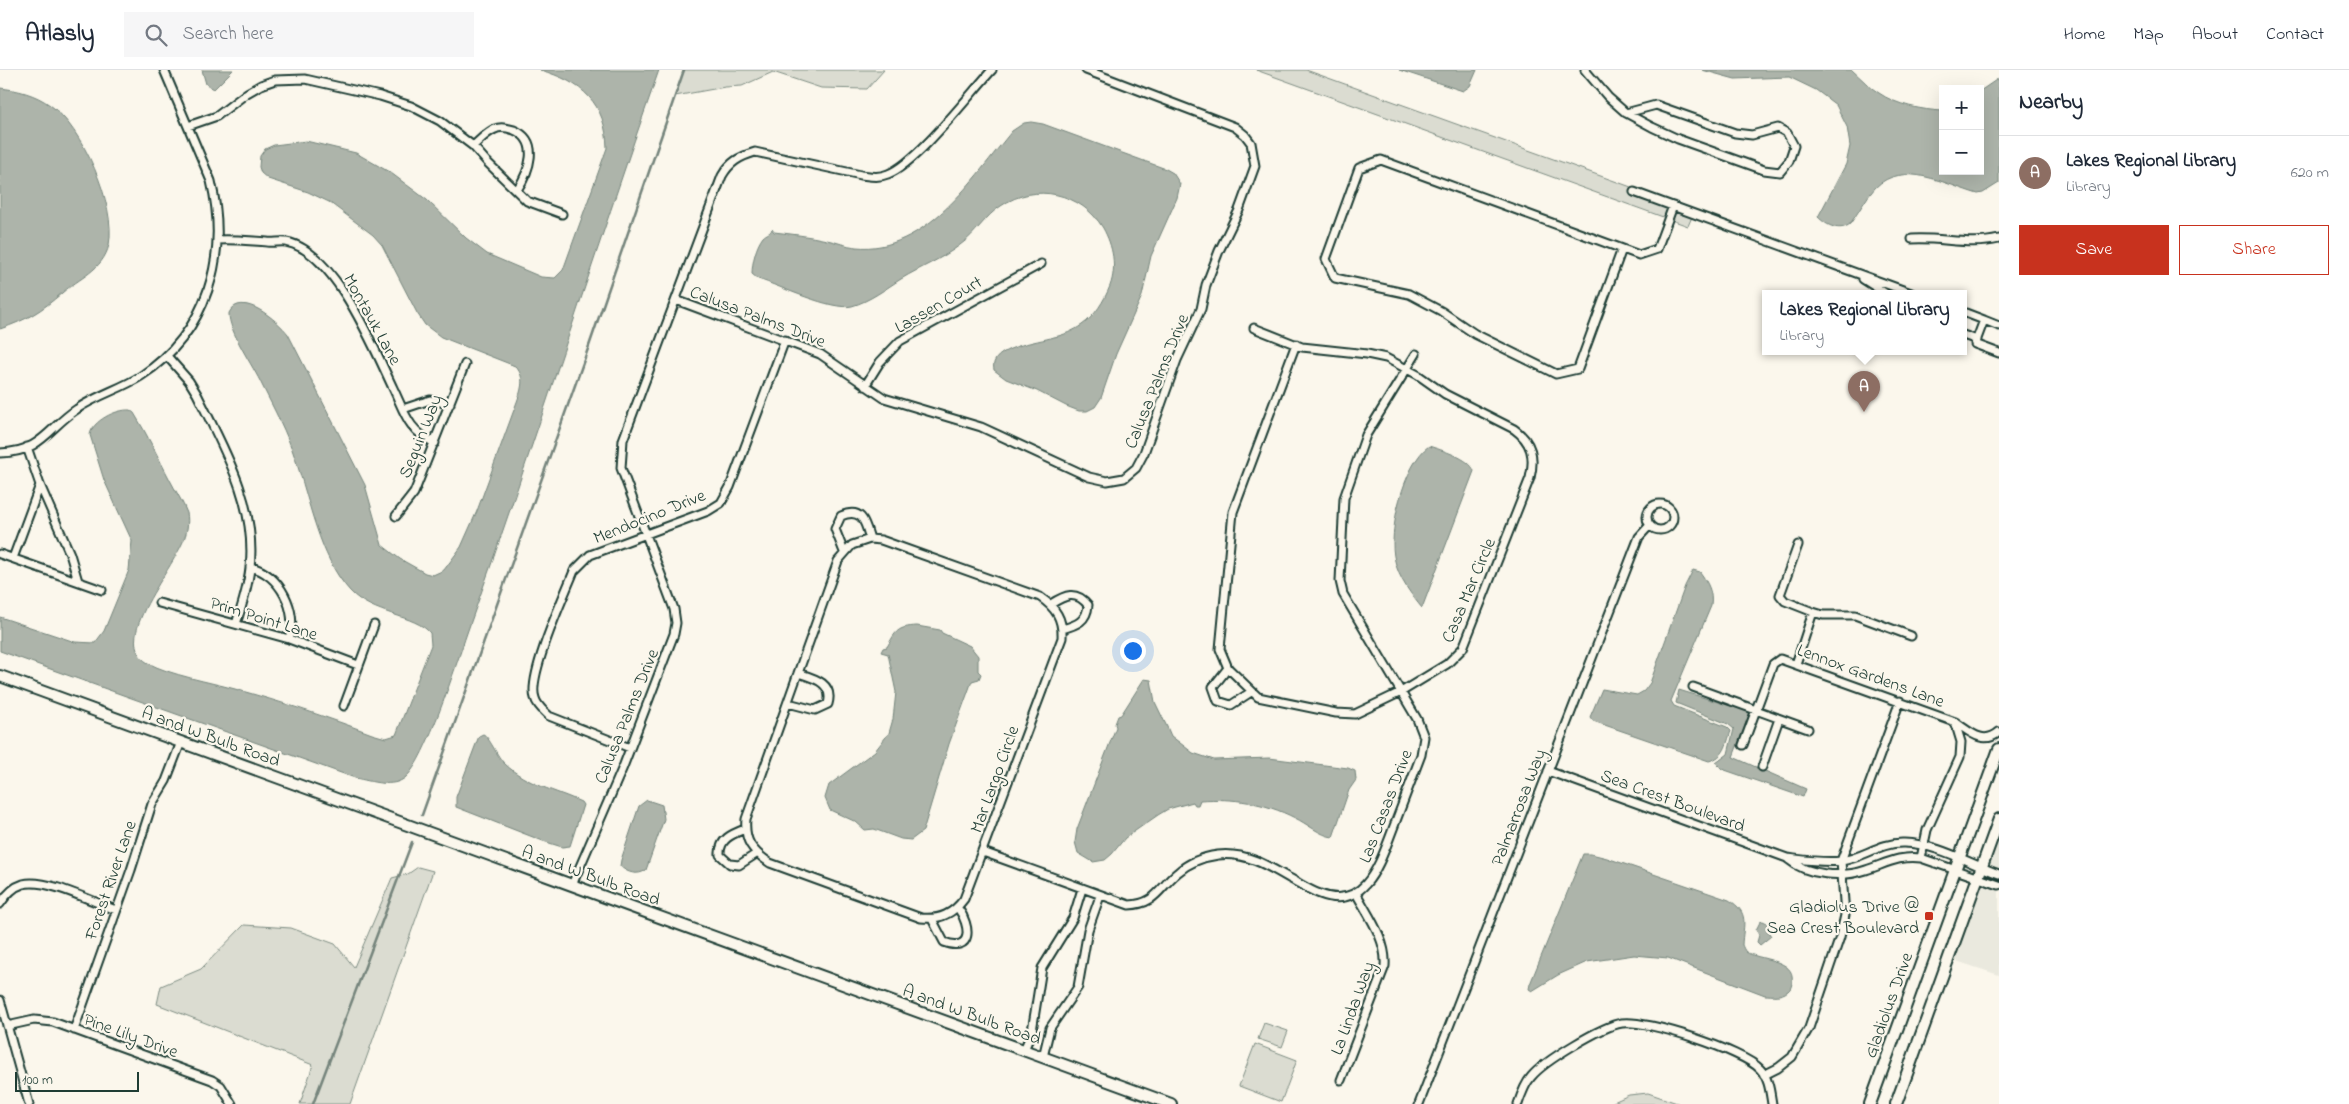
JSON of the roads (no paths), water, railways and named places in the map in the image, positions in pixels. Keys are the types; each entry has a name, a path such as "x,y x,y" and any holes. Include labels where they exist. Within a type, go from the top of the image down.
{"street":[{"path":"0,453 40,443 76,409 139,377 167,356 184,335 207,297 215,267 218,240 217,212 211,181 164,70"},
{"name":"Calusa Palms Drive","path":"572,885 630,748 674,634 676,623 674,609 621,468 620,458 623,440 722,176 729,164 742,156 755,152 861,175 877,177 888,174 900,168 917,153 992,70"},
{"name":"Calusa Palms Drive","path":"676,300 820,354 884,398 981,427 1089,477 1107,481 1124,478 1136,468 1154,427 1178,360 1201,309 1206,286 1219,251 1239,210 1255,166 1254,153 1246,136 1235,127 1086,70"},
{"path":"1585,70 1608,97 1626,113 1678,139 1713,150 1764,170 1780,172 1789,162 1794,146 1787,133 1778,128 1752,135 1735,133 1656,105 1626,113"},
{"path":"188,126 217,116 247,92 261,85 290,78 305,79 412,106 440,121 474,146 487,162 532,204 562,214"},
{"path":"474,146 494,129 506,128 518,132 529,144 531,152 529,168 517,190"},
{"path":"1622,249 1578,369 1556,374 1475,334 1441,311 1409,294 1335,278 1326,258 1360,168 1381,160 1639,254 1657,249 1673,206"},
{"path":"1634,192 1903,290"},
{"path":"1912,239 1935,238 1976,242 1999,239"},
{"name":"Montauk Lane","path":"218,240 286,242 314,257 344,291 411,427 420,436 435,443"},
{"name":"Lassen Court","path":"865,386 880,362 900,342 1041,264"},
{"path":"1850,270 1880,290"},
{"path":"1967,314 1999,326"},
{"path":"1984,320 1975,344 1999,353"},
{"name":"Casa Mar Circle","path":"1254,328 1312,349 1378,356 1407,369 1445,394 1514,429 1528,442 1533,460 1530,478 1463,648 1454,659 1401,692 1355,714 1268,701 1251,692 1228,668 1222,658 1220,638 1233,512 1296,344"},
{"path":"1967,336 1977,340"},
{"name":"Mendocino Drive","path":"630,748 549,716 534,698 534,675 574,571 590,555 708,511 720,503 730,487 785,340"},
{"name":"Las Casas Drive","path":"1356,893 1367,885 1378,866 1424,746 1422,728 1345,600 1341,587 1340,572 1344,498 1366,435 1416,354"},
{"path":"167,356 189,381 197,394 237,477 247,512 250,567 236,624"},
{"name":"Seguin Way","path":"396,516 414,493 465,364"},
{"path":"403,409 430,400 450,404"},
{"path":"27,447 40,485 60,529 78,581"},
{"path":"13,558 40,485"},
{"path":"844,552 835,530 841,516 849,512 858,514 865,522 870,539"},
{"name":"Palmarrosa Way","path":"1420,1104 1639,537 1650,525"},
{"path":"932,919 938,934 944,942 953,945 962,942 968,935 968,925 958,908 943,917 921,918 782,868 756,854 746,839 746,819 838,561 844,552 860,541 870,539 881,540 1040,597 1051,604 1060,620 1062,629 1082,622 1087,615 1088,604 1082,597 1072,594 1062,597 1051,604"},
{"path":"1798,545 1780,595 1785,601 1824,615 1855,615 1911,636"},
{"path":"0,554 102,590"},
{"path":"250,567 270,575 283,594 293,622 289,639"},
{"name":"Prim Point Lane","path":"159,603 289,639 358,665"},
{"path":"1796,664 1813,612"},
{"path":"344,706 374,625"},
{"name":"Mar Largo Circle","path":"958,908 964,899 983,852 1062,638 1062,629"},
{"name":"Lennox Gardens Lane","path":"1755,711 1776,659 1796,664 1955,722 1976,736 1985,738 1994,736 1999,732"},
{"path":"1228,668 1213,687 1218,701 1231,705 1251,692"},
{"path":"788,702 815,710 828,704 829,690 826,685 798,673"},
{"name":"A and W Bulb Road","path":"0,676 1172,1104"},
{"path":"1693,688 1808,729"},
{"path":"1764,1075 1778,1068 1792,1057 1802,1043 1809,1028 1840,938 1845,915 1841,861 1900,701"},
{"path":"1743,745 1755,711"},
{"path":"1762,767 1779,719"},
{"name":"Lennox Gardens Lane","path":"1921,858 1922,846 1941,795 1960,757 1961,742 1955,722"},
{"name":"Forest River Lane","path":"74,1030 141,841 152,804 166,781 181,742"},
{"name":"Gladiolus Drive","path":"1870,1104 1999,749"},
{"name":"Sea Crest Boulevard","path":"1548,771 1787,858 1803,868 1816,872 1843,875 1864,871 1895,859 1910,856 1921,858 1999,885"},
{"path":"1896,1104 1999,820"},
{"path":"745,829 724,840 719,849 720,855 730,864 739,865 756,854"},
{"name":"Sea Crest Boulevard","path":"1787,858 1841,861 1887,845 1903,842 1960,856 1999,874"},
{"path":"983,852 1129,905 1148,902 1176,874 1191,863 1210,856 1228,854 1259,861 1322,895 1342,896 1356,893"},
{"path":"0,904 13,889 33,883 53,887 116,910"},
{"path":"1024,1050 1032,1031 1042,968 1073,918 1082,889"},
{"name":"La Linda Way","path":"1341,1080 1385,966 1386,955 1383,945 1356,893"},
{"path":"1043,1057 1050,1028 1078,987 1088,930 1100,896"},
{"path":"0,1000 29,1104"},
{"name":"Pine Lily Drive","path":"8,1026 44,1020 74,1030 212,1080 221,1086 232,1104"},
{"path":"1518,1104 1530,1078 1541,1067 1604,1028 1622,1023 1640,1023 1662,1028 1749,1059 1764,1075 1769,1085 1772,1104"}],"waterway":[{"path":"422,815 589,346 684,70"},
{"path":"313,1104 412,842"}],"place":[{"name":"Lakes Regional Library","path":"1864,412"},
{"name":"Gladiolus Drive @ Sea Crest Boulevard","path":"1929,916"}]}
